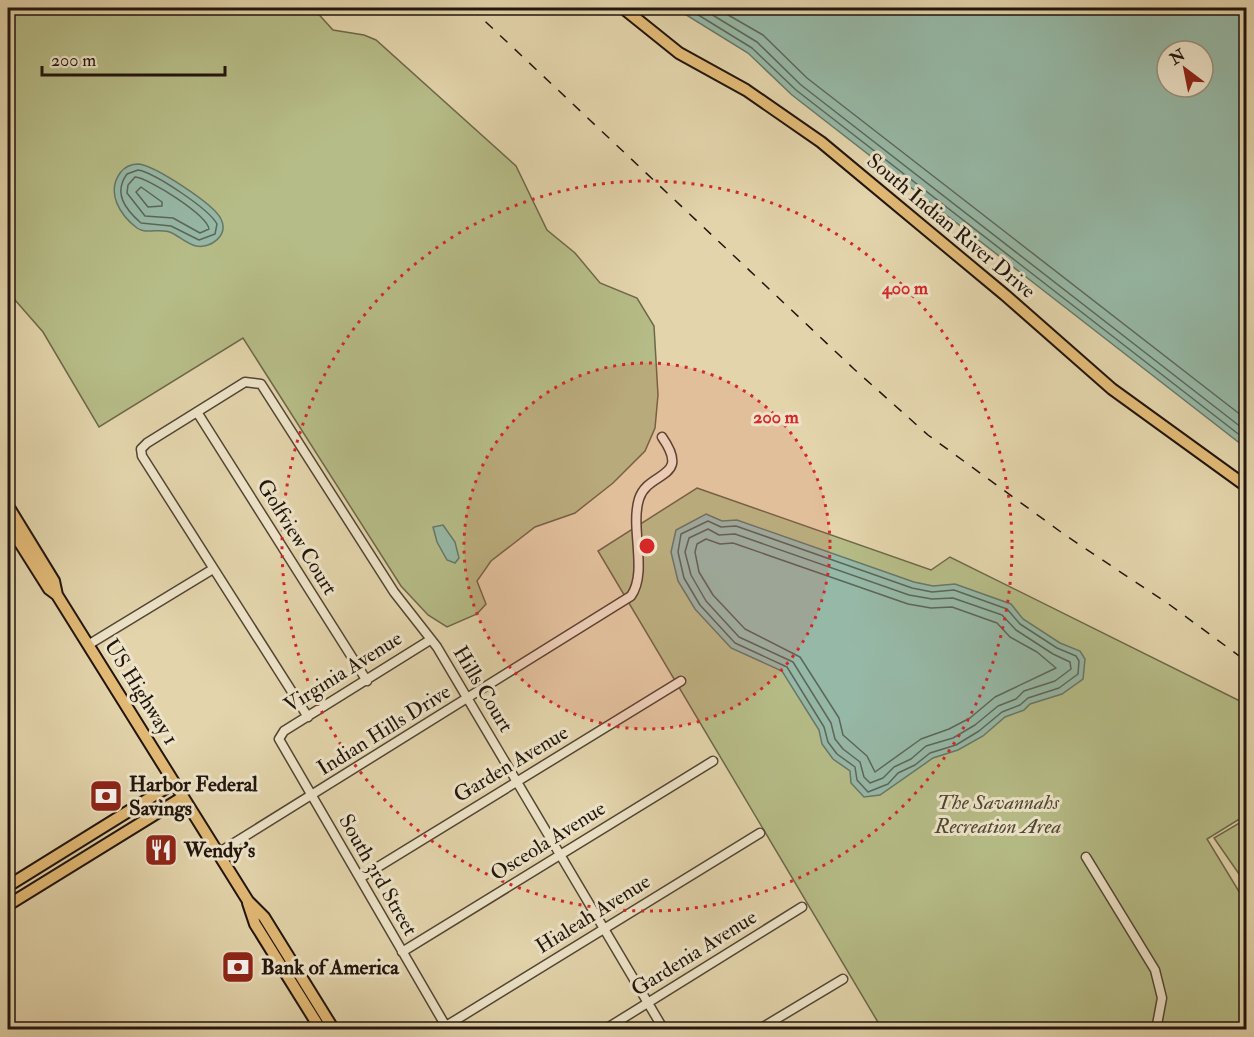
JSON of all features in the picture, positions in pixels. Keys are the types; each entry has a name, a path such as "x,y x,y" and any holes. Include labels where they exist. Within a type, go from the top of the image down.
{"main road":[{"name":"South Indian River Drive","path":"623,8 679,53 746,90 821,142 1112,389 1246,486"},
{"name":"US Highway 1","path":"8,506 54,581 57,595 174,783 248,901 264,917 334,1029"},
{"name":"US Highway 1","path":"8,524 49,589 57,595"},
{"path":"8,886 174,783"},
{"path":"8,905 183,797"},
{"name":"US Highway 1","path":"248,901 255,924 322,1027"}],"street":[{"name":"Hills Court","path":"197,412 245,382 252,381 261,384 393,592 430,640 468,699 664,1029"},
{"path":"197,412 141,449 142,456 308,717"},
{"name":"Golfview Court","path":"197,412 367,681"},
{"name":"Indian Hills Drive","path":"218,853 631,596 638,578 636,518 639,498 646,487 670,471 672,463 672,454 662,437"},
{"path":"88,645 213,569"},
{"name":"Virginia Avenue","path":"279,739 284,731 430,640"},
{"name":"Garden Avenue","path":"360,878 681,681"},
{"name":"South 3rd Street","path":"279,739 447,1028"},
{"name":"Osceola Avenue","path":"402,952 713,761"},
{"name":"Hialeah Avenue","path":"447,1028 759,833"},
{"path":"1086,857 1155,970 1162,998 1156,1029"},
{"name":"Gardenia Avenue","path":"604,1029 802,907"},
{"path":"758,1029 843,979"},
{"path":"1231,1029 1246,1024"}],"green space":[{"path":"8,8 313,8 333,30 364,35 376,40 516,166 547,230 575,253 600,283 637,298 654,326 658,395 655,428 645,451 613,483 575,513 535,527 491,561 477,581 486,604 477,614 447,627 428,615 401,586 243,338 99,427 43,332 8,292"},
{"name":"The Savannahs Recreation Area","path":"697,488 931,570 950,557 1246,704 1246,815 1207,839 1246,903 1246,1029 882,1029 598,551"},
{"path":"1246,819 1246,884 1214,838"}],"water":[{"path":"675,8 1246,8 1246,448 792,95 748,53"},
{"path":"139,164 158,171 216,212 223,225 221,235 217,240 207,245 196,246 168,231 145,231 131,223 120,210 114,188 122,171 128,166"},
{"path":"706,514 722,521 737,520 914,582 933,586 955,584 1011,604 1023,619 1060,643 1080,651 1085,659 1083,679 1062,694 1030,704 1024,710 1005,717 983,736 958,750 933,758 880,795 864,797 851,783 850,771 833,759 822,744 819,730 782,671 731,648 695,609 678,581 671,552 676,530"},
{"path":"443,525 455,542 459,558 455,563 447,560 437,542 433,527"}],"railway":[{"path":"471,8 854,369 928,435 1065,535 1170,605 1246,661"}],"place":[{"name":"Harbor Federal Savings","path":"106,796"},
{"name":"Wendy's","path":"161,850"},
{"name":"Bank of America","path":"238,967"}]}
